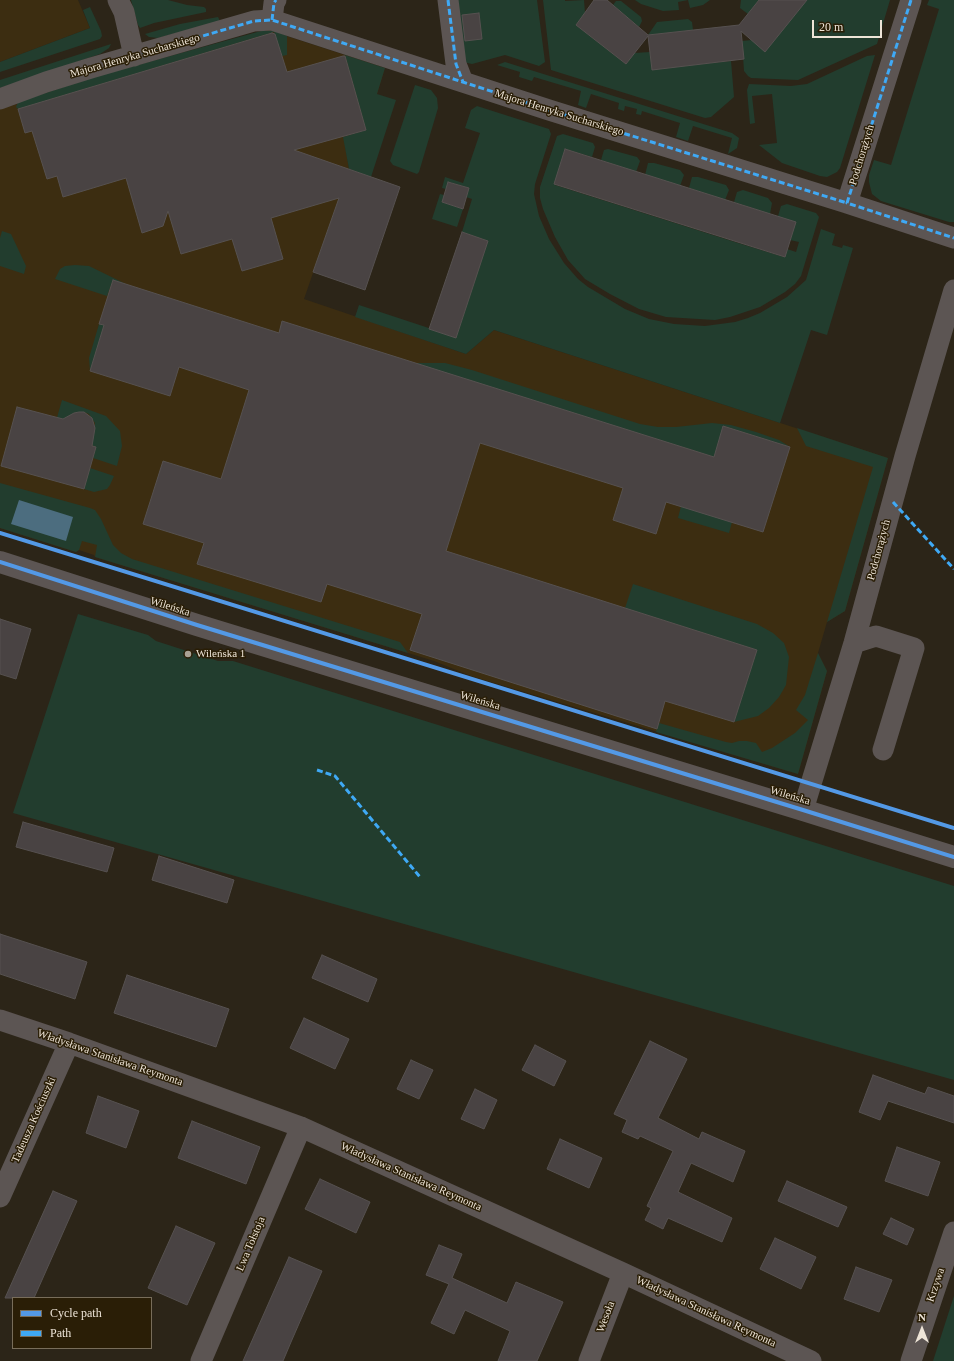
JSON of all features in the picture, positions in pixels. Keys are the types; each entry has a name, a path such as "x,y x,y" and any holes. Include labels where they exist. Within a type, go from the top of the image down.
{"street":[{"path":"118,0 124,12 134,56"},
{"path":"272,20 274,3 276,0"},
{"path":"448,0 456,64 463,82"},
{"name":"Podchorążych","path":"847,203 911,0"},
{"name":"Majora Henryka Sucharskiego","path":"0,99 46,82 254,21 272,20 847,203"},
{"path":"847,203 954,238"},
{"name":"Podchorążych","path":"803,810 854,643 905,456 954,290"},
{"name":"Wileńska","path":"0,562 954,858"},
{"path":"854,643 876,636 914,648 883,750"},
{"name":"Władysława Stanisława Reymonta","path":"0,1020 69,1042 301,1127 623,1273 811,1361"},
{"name":"Tadeusza Kościuszki","path":"0,1197 69,1042"},
{"name":"Lwa Tołstoja","path":"201,1361 301,1127"},
{"name":"Krzywa","path":"911,1361 954,1232"},
{"name":"Wesoła","path":"589,1361 623,1273"}],"shaded area":[{"path":"0,0 78,0 90,28 0,62"},
{"path":"268,30 385,68 366,130 344,137 349,169 304,299 466,354 494,330 888,458 845,611 827,622 818,653 827,671 798,774 471,676 434,661 95,557 94,555 79,550 76,552 0,528 0,109"}],"green space":[{"path":"131,0 168,0 187,5 204,7 206,12 154,23 140,28"},
{"path":"453,0 537,0 545,62 539,66 505,55 472,64 463,62"},
{"path":"543,0 584,0 585,13 576,25 626,64 634,53 650,52 652,69 731,61 734,97 711,117 705,118 551,70"},
{"path":"635,0 688,0 678,2 679,10 663,11 641,4"},
{"path":"688,0 710,0 703,5 690,8"},
{"path":"741,0 759,0 748,14 740,8"},
{"path":"807,0 890,0 877,44 798,80 751,78 748,76 744,71 742,41 752,40"},
{"path":"929,0 954,0 954,222 949,222 881,201 872,194 869,182 869,175 874,160 891,165 939,9 927,5"},
{"path":"616,1 621,1 641,17 642,21 639,27 613,5"},
{"path":"90,7 101,31 102,36 100,39 0,72 0,62 90,28 83,10"},
{"path":"218,17 220,21 158,38 149,37 145,34 180,24"},
{"path":"688,19 692,22 693,30 648,35 657,22"},
{"path":"261,31 275,31 287,36 287,55 282,56 274,32 18,109 16,107 18,102 94,77"},
{"path":"111,44 109,48 100,54 0,88 0,80"},
{"path":"345,55 385,68 377,94 396,100 371,177 349,169 343,137 366,130"},
{"path":"875,55 840,168 837,172 827,177 820,176 782,163 759,145 777,143 772,94 752,96 755,123 750,124 747,90 749,84 791,86 807,84 867,56"},
{"path":"505,62 732,133 739,138 737,148 728,154 732,138 693,126 688,141 676,137 680,123 642,111 641,115 636,114 637,109 625,106 624,111 618,109 619,103 591,94 586,108 578,105 581,91 534,77 532,81 519,77 520,72 497,65"},
{"path":"415,85 431,90 437,98 438,108 419,172 417,174 393,165 390,161"},
{"path":"477,106 549,129 551,134 535,184 534,194 539,216 549,239 564,263 578,279 588,287 625,309 649,319 674,324 705,326 735,322 748,318 760,313 787,297 806,280 821,229 835,234 832,245 842,248 843,245 853,248 827,335 811,330 780,423 494,330 466,354 355,317 359,305 456,337 488,241 462,232 472,199 466,197 469,188 449,182 446,189 442,188 445,177 463,183 480,133 465,128 471,110"},
{"path":"563,134 593,143 595,147 592,157 565,149 555,185 738,243 784,257 787,249 796,252 799,242 790,240 778,216 781,206 787,204 816,213 819,217 801,276 795,284 785,292 760,307 730,317 715,320 666,317 639,309 610,294 585,279 568,260 555,237 543,209 540,198 540,187 557,136"},
{"path":"608,149 637,157 640,161 636,172 601,160 604,150"},
{"path":"648,163 654,163 680,170 684,175 680,186 645,175"},
{"path":"692,177 698,177 726,185 729,190 725,200 689,188"},
{"path":"743,190 768,198 772,203 770,214 734,202 737,192"},
{"path":"440,194 444,195 442,202 463,209 457,227 432,219"},
{"path":"2,231 11,234 26,266 24,274 0,266 0,238"},
{"path":"65,266 89,266 128,285 113,280 107,296 55,279 60,269"},
{"path":"99,324 104,325 90,371 89,358"},
{"path":"414,363 445,363 472,370 640,424 658,427 676,427 712,423 731,425 779,440 790,447 724,426 714,457"},
{"path":"62,400 106,416 120,431 122,446 117,466 93,458 96,447 93,446 90,439 94,433 95,423 89,414 84,412 74,413 54,428"},
{"path":"797,428 888,458 845,611 827,622 873,467 806,446"},
{"path":"90,468 114,476 107,489 94,492 84,489"},
{"path":"0,483 95,510 101,519 113,545 121,553 132,559 400,642 408,653 95,557 97,545 82,541 79,550 76,552 0,528"},
{"path":"681,506 732,522 729,533 678,518"},
{"path":"633,584 757,624 773,633 784,643 789,657 786,685 779,697 769,708 758,716 734,722 757,650 625,608"},
{"path":"78,614 148,635 156,641 218,661 233,661 954,886 954,1080 13,813"},
{"path":"818,653 827,671 798,774 656,732 659,723 726,742 732,743 747,741 756,743 762,752 772,748 795,733 808,720 796,710 805,695"},
{"path":"954,1296 954,1361 933,1361"}],"water":[{"path":"19,500 73,517 66,541 11,524"}],"building":[{"path":"594,0 607,0 648,35 739,25 759,0 807,0 765,52 741,31 744,59 652,70 648,36 626,64 576,25"},
{"path":"479,13 482,39 465,41 462,15"},
{"path":"272,33 275,34 287,72 345,56 366,130 294,150 400,187 365,290 313,272 339,198 271,218 283,259 242,271 232,239 181,254 168,211 163,226 142,233 126,178 63,197 57,176 47,179 32,131 25,133 18,109"},
{"path":"565,149 796,222 785,257 554,184"},
{"path":"448,182 469,188 463,209 442,202"},
{"path":"462,232 488,241 456,338 429,329"},
{"path":"113,280 279,333 282,321 714,457 723,426 790,447 763,532 666,502 656,534 613,520 623,488 480,443 446,551 757,650 734,722 665,701 657,729 410,650 422,614 327,584 321,602 197,564 204,543 143,524 163,461 221,479 249,390 179,367 170,396 90,371 104,325 99,324"},
{"path":"17,407 63,419 79,412 84,412 92,418 95,428 92,446 96,447 84,489 1,466"},
{"path":"0,619 31,629 16,679 0,674"},
{"path":"23,822 114,848 107,872 16,847"},
{"path":"159,856 234,880 227,903 152,880"},
{"path":"0,934 87,962 75,999 0,974"},
{"path":"322,955 377,979 368,1002 312,978"},
{"path":"127,975 229,1009 216,1047 114,1013"},
{"path":"304,1018 349,1039 335,1069 290,1048"},
{"path":"650,1041 687,1059 658,1118 699,1139 702,1132 745,1151 733,1182 691,1163 678,1192 732,1218 722,1242 668,1218 663,1229 645,1220 651,1208 647,1206 673,1151 640,1136 638,1139 622,1132 627,1120 614,1114"},
{"path":"535,1045 566,1061 554,1086 522,1070"},
{"path":"411,1060 433,1070 419,1099 397,1089"},
{"path":"873,1075 925,1094 928,1087 954,1096 954,1123 888,1101 880,1120 859,1112"},
{"path":"475,1089 497,1100 484,1129 461,1119"},
{"path":"98,1096 139,1111 126,1148 86,1133"},
{"path":"192,1121 260,1147 246,1184 178,1158"},
{"path":"560,1139 602,1158 589,1188 547,1169"},
{"path":"897,1147 940,1162 928,1196 885,1181"},
{"path":"320,1179 370,1202 356,1233 305,1209"},
{"path":"787,1181 847,1207 838,1227 778,1201"},
{"path":"53,1191 77,1201 34,1297 5,1298"},
{"path":"891,1218 914,1229 907,1245 883,1234"},
{"path":"176,1226 215,1243 187,1305 148,1288"},
{"path":"775,1238 816,1257 801,1289 760,1269"},
{"path":"439,1245 462,1254 452,1278 507,1303 516,1282 563,1302 537,1361 498,1361 510,1331 465,1310 454,1334 431,1323 449,1284 426,1275"},
{"path":"289,1257 322,1271 283,1361 243,1361"},
{"path":"856,1267 892,1280 879,1312 844,1299"}],"marked path":[{"path":"272,20 274,3 276,0"},
{"path":"448,0 456,64 463,82"},
{"path":"911,0 847,203 954,238"},
{"path":"134,56 254,21 272,20 549,110 847,203"},
{"path":"893,502 954,569"},
{"path":"317,770 335,776 420,877"}],"cycle path":[{"path":"0,533 954,828"},
{"path":"0,562 197,625 954,857"}],"place":[{"name":"Wileńska 1","path":"188,654"}]}
